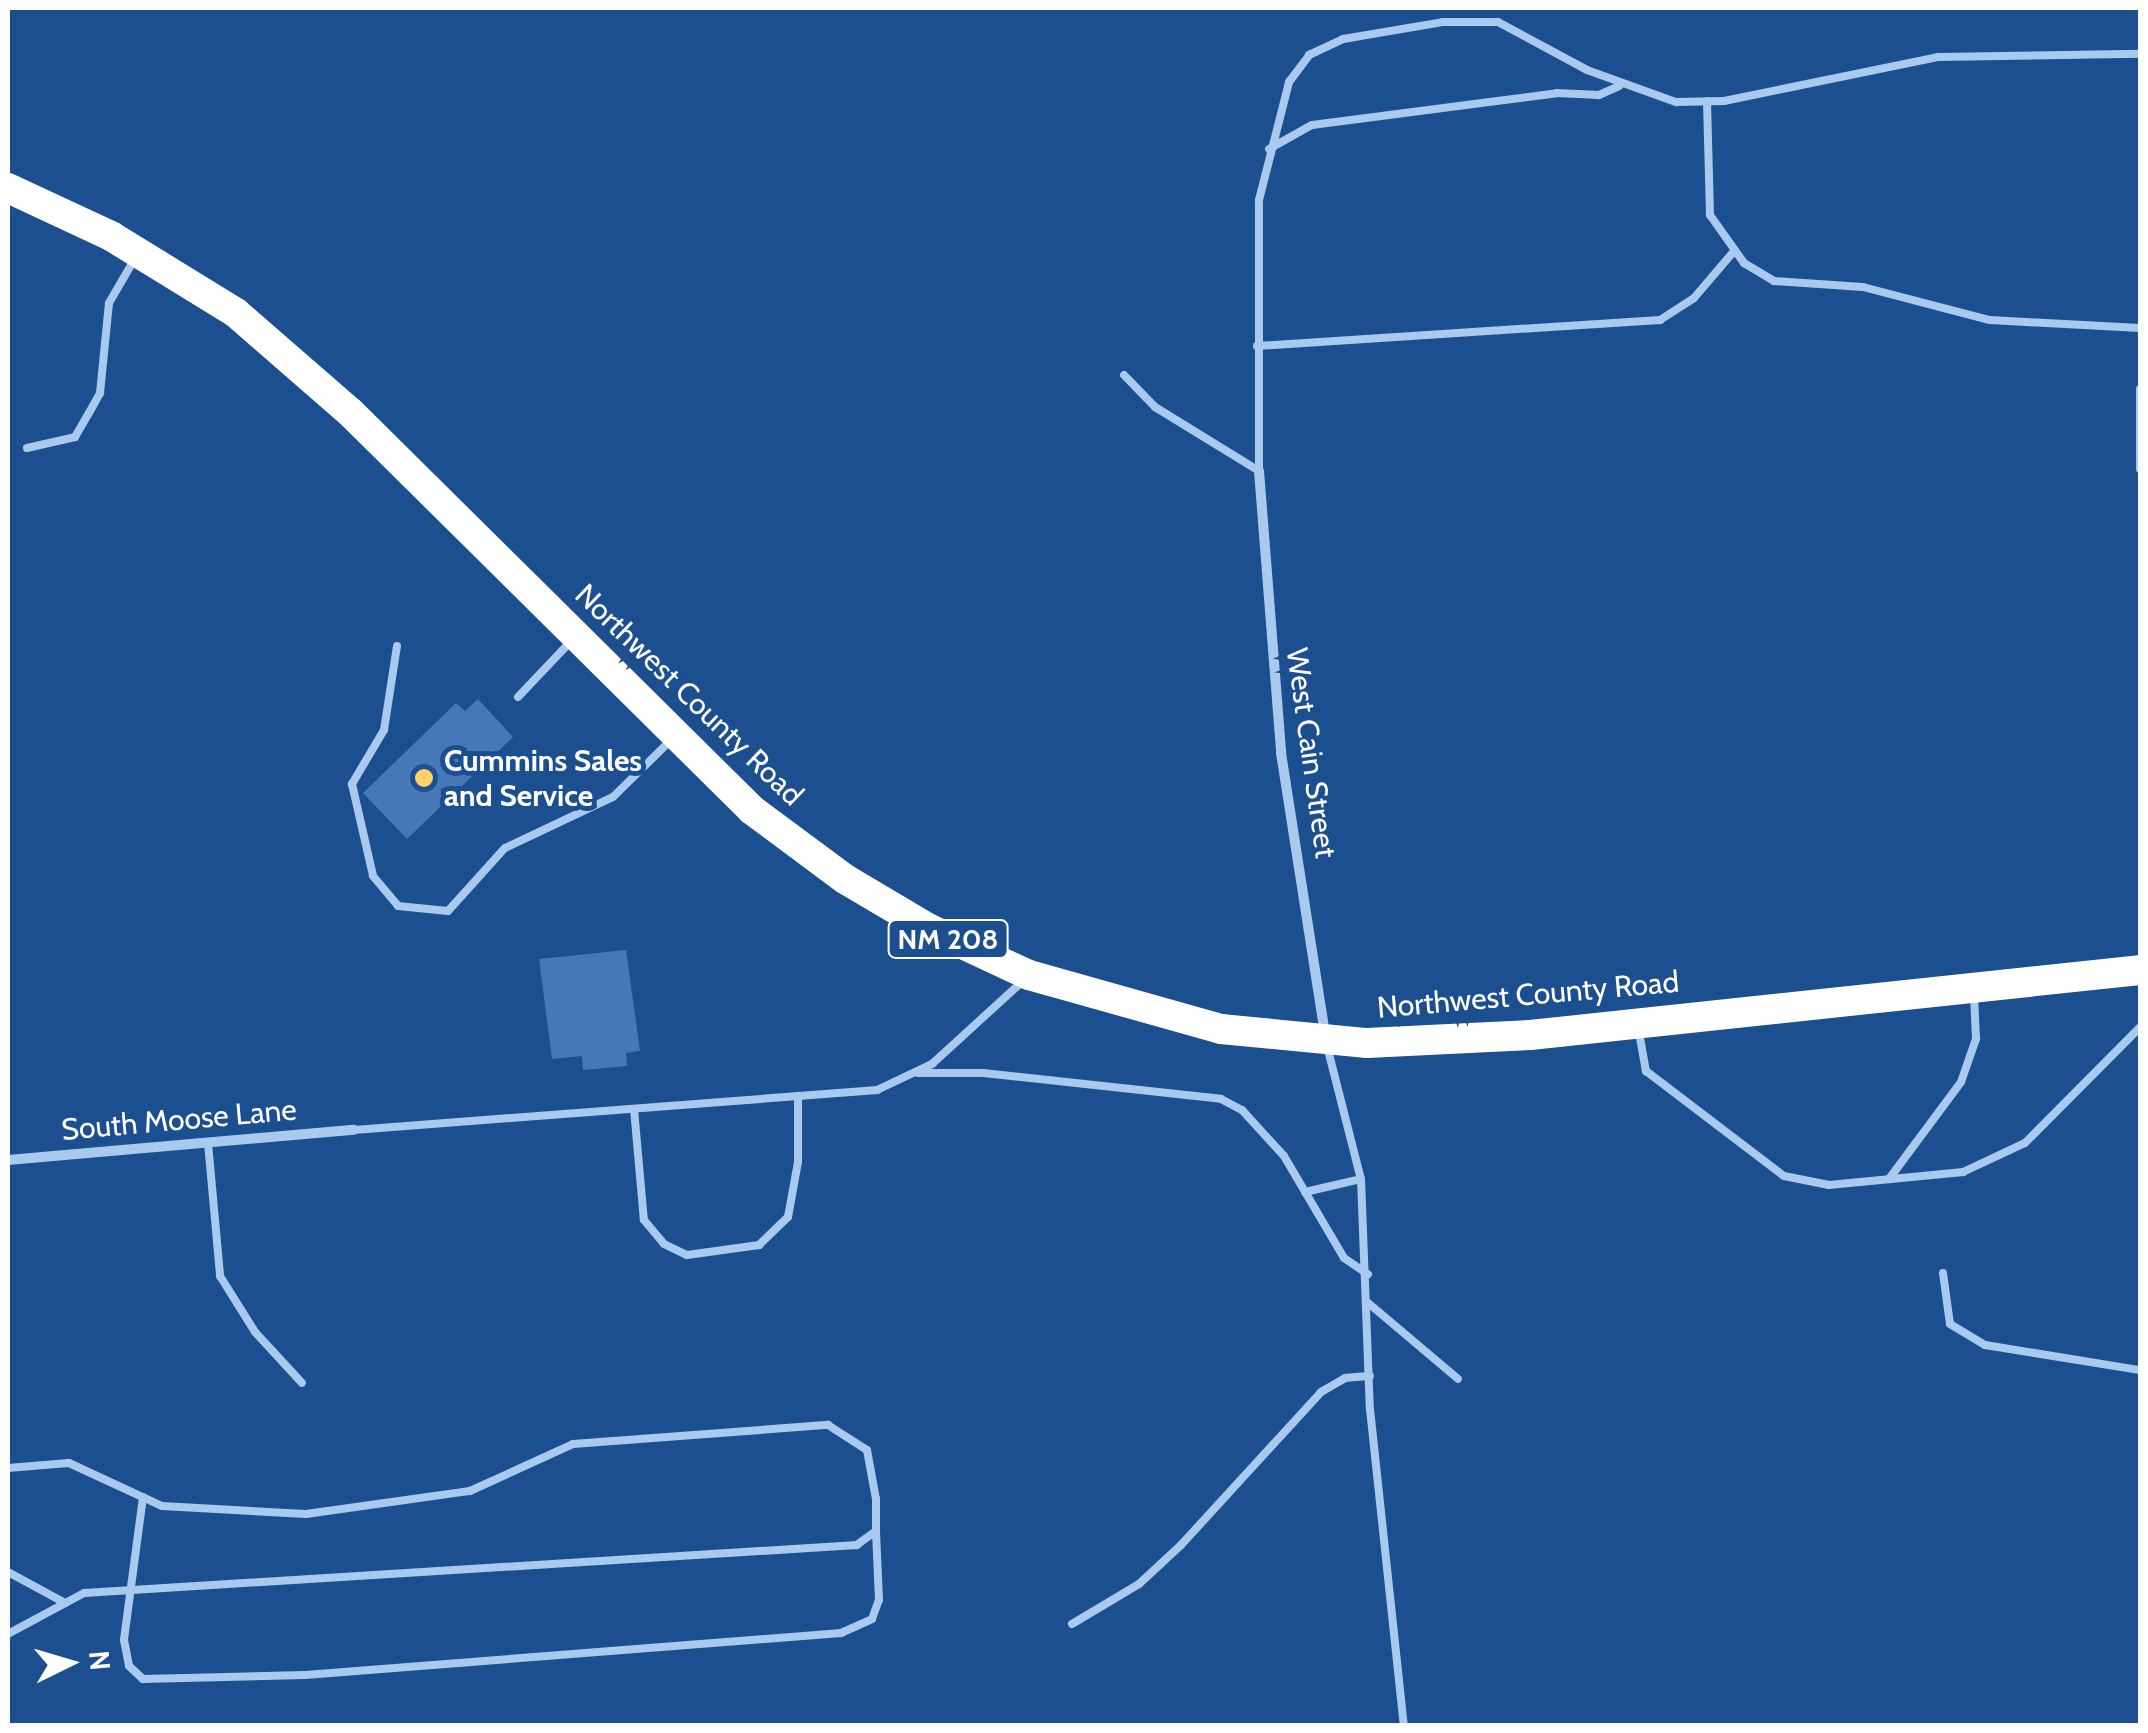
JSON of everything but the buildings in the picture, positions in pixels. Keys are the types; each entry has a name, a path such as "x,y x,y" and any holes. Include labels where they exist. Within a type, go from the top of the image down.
{"highway":[{"name":"Northwest County Road","path":"8,188 139,252 236,313 290,359 752,810 845,879 928,928 1029,976 1162,1016 1326,1041 1462,1041 2140,970"}],"street":[{"name":"West Cain Street","path":"1259,471 1281,754 1326,1041"},
{"name":"South Moose Lane","path":"8,1160 354,1130"}],"lane":[{"path":"1259,471 1259,200 1289,82 1309,55 1344,39 1444,22 1498,22 1621,86 1676,102 1708,101 1938,57 2140,54"},
{"path":"1269,149 1312,124 1557,93 1599,95 1621,86"},
{"path":"1708,101 1710,215 1735,250 1774,282 1863,286 1990,320 2140,328"},
{"path":"1257,346 1660,320 1694,298 1735,250"},
{"path":"27,448 74,437 89,413 100,393 109,303 139,252"},
{"path":"1124,374 1154,406 1259,471"},
{"path":"2140,389 2140,469"},
{"path":"518,697 576,636"},
{"path":"398,646 384,730 352,784 373,876 398,906 448,911 505,848 613,797 676,735"},
{"path":"354,1130 876,1090 918,1073 1029,976"},
{"path":"1890,1179 1960,1082 1976,1038 1973,988"},
{"path":"1638,1023 1646,1071 1784,1176 1829,1185 1963,1172 2024,1143 2140,1027"},
{"path":"1326,1041 1361,1180 1370,1376 1404,1726"},
{"path":"918,1073 983,1073 1222,1100 1242,1110 1284,1156 1344,1258 1368,1274"},
{"path":"634,1109 644,1220 664,1244 687,1255 759,1245 788,1217 798,1162 798,1096"},
{"path":"208,1143 220,1276 256,1332 302,1383"},
{"path":"1305,1192 1361,1180"},
{"path":"1943,1273 1950,1324 1985,1345 2140,1370"},
{"path":"1367,1302 1458,1379"},
{"path":"1072,1624 1139,1584 1181,1545 1320,1392 1345,1378 1370,1376"},
{"path":"8,1468 69,1462 143,1497 162,1506 306,1514 470,1491 573,1444 828,1425 867,1450 879,1600 872,1619 841,1633 305,1674 143,1678 129,1666 124,1640 127,1591 143,1497"},
{"path":"8,1634 84,1594 857,1545 876,1531"},
{"path":"8,1572 65,1604"}],"place":[{"name":"Cummins Sales and Service","path":"424,778"}]}
